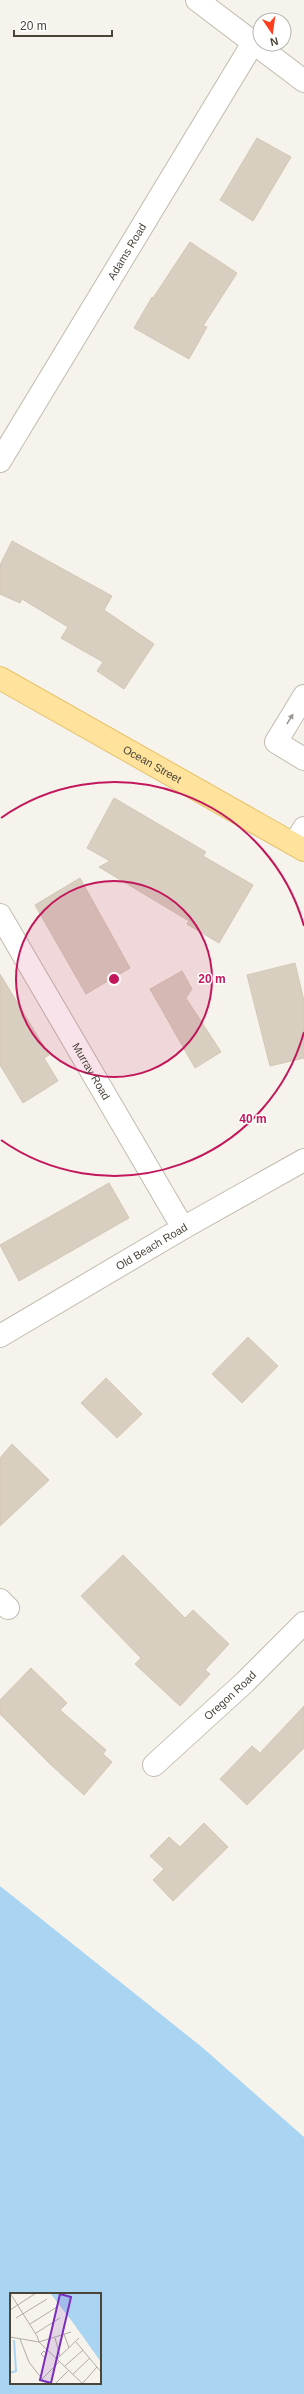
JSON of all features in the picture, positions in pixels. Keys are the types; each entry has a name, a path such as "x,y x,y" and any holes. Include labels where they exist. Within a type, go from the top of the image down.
{"main road":[{"name":"Ocean Street","path":"0,678 301,841"}],"street":[{"path":"197,0 252,42"},
{"name":"Adams Road","path":"0,461 252,45"},
{"path":"265,52 304,81"},
{"path":"304,696 276,742 304,759"},
{"name":"Murray Road","path":"0,915 183,1228"},
{"name":"Old Beach Road","path":"0,1336 183,1228 304,1160"},
{"name":"Oregon Road","path":"154,1765 245,1682 304,1623"}],"water":[{"path":"0,1886 203,2048 304,2137 304,2394 0,2394"}],"building":[{"path":"257,138 291,157 253,221 220,200"},
{"path":"190,242 237,273 203,326 207,327 189,359 134,328 152,297 153,298"},
{"path":"12,541 112,596 104,610 154,644 124,689 97,671 103,662 61,638 68,627 22,599 20,603 0,594 0,565"},
{"path":"114,798 206,852 203,856 253,885 219,943 187,924 189,921 99,867 110,861 87,848"},
{"path":"80,878 130,968 86,994 35,905"},
{"path":"295,963 304,1001 304,1058 270,1066 247,975"},
{"path":"182,971 192,989 186,998 221,1052 195,1068 150,989"},
{"path":"0,974 49,1055 44,1058 58,1081 23,1103 0,1065"},
{"path":"109,1183 129,1218 19,1281 0,1245"},
{"path":"248,1337 278,1366 242,1403 212,1374"},
{"path":"106,1378 142,1414 117,1438 81,1403"},
{"path":"12,1444 49,1480 0,1526 0,1458"},
{"path":"123,1555 185,1618 193,1610 229,1644 205,1670 210,1674 180,1706 135,1664 141,1658 81,1596"},
{"path":"31,1668 67,1703 60,1710 106,1750 103,1754 112,1762 84,1795 50,1764 0,1714 0,1700"},
{"path":"304,1706 304,1748 247,1805 220,1779 252,1746 260,1753"},
{"path":"204,1823 228,1847 173,1901 153,1880 164,1869 150,1856 169,1837 180,1847"}]}
